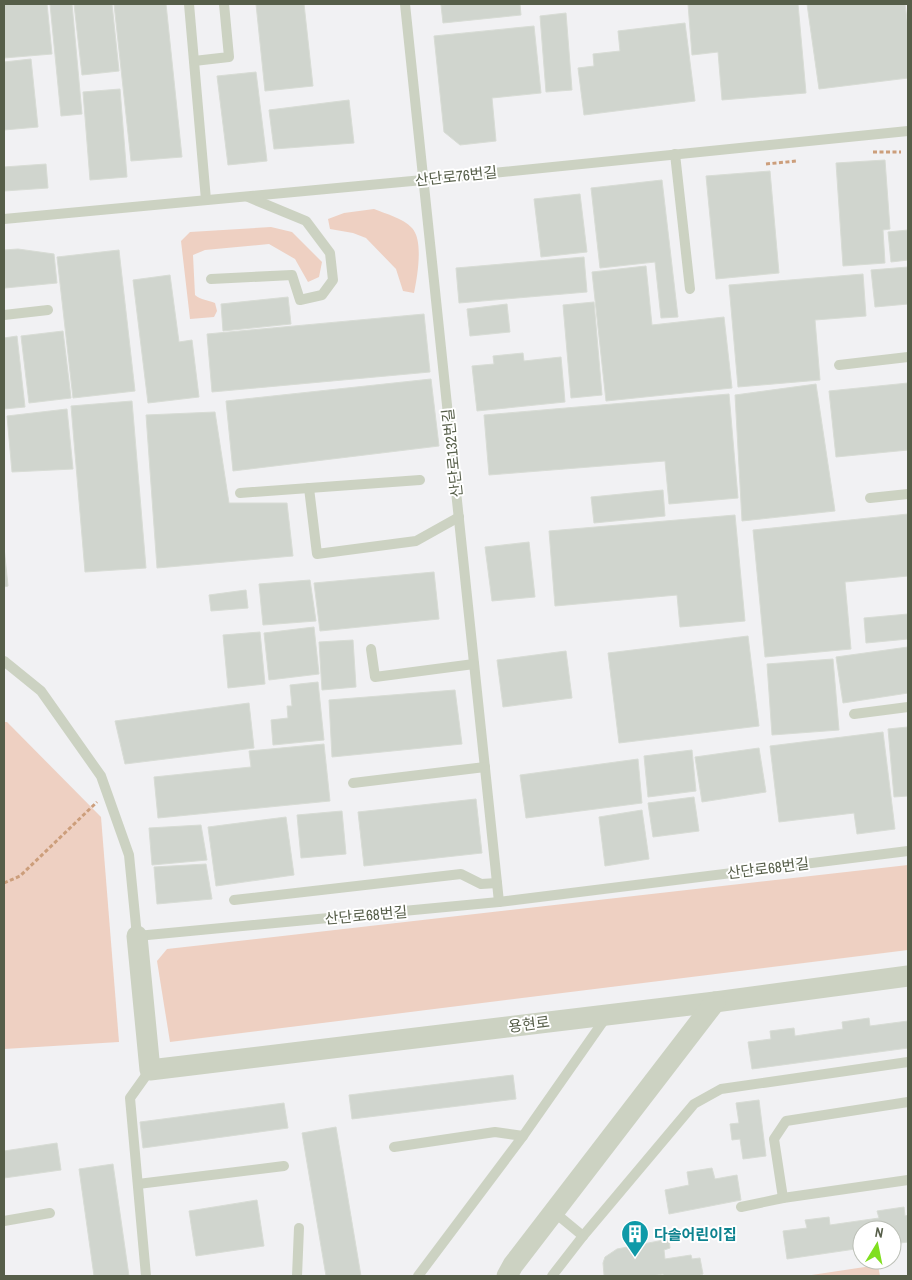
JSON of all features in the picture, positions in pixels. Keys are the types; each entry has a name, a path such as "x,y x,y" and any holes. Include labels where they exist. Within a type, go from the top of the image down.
{"street":[{"path":"137,936 150,1070"},
{"name":"용현로","path":"150,1070 715,1002 908,976"},
{"path":"507,1276 513,1265 715,1002"}],"lane":[{"path":"189,4 206,200"},
{"path":"194,60 229,57 224,4"},
{"name":"산단로132번길","path":"405,4 499,902"},
{"name":"산단로76번길","path":"4,219 424,180 908,131"},
{"path":"675,154 690,288"},
{"path":"211,279 292,275 300,300 322,295 333,280 330,253 306,221 248,196"},
{"path":"4,315 48,310"},
{"path":"839,365 908,357"},
{"path":"240,492 420,480"},
{"path":"310,488 317,554 416,541 459,517"},
{"path":"870,498 908,494"},
{"path":"371,649 375,677 474,664"},
{"path":"4,661 41,691 101,776 129,855 137,936"},
{"path":"854,714 908,707"},
{"path":"353,783 485,767"},
{"name":"산단로68번길","path":"137,936 499,902 908,851"},
{"path":"234,900 461,874 481,884 497,883"},
{"path":"418,1276 523,1136 608,1015"},
{"path":"552,1276 583,1236 694,1104 721,1089 908,1062"},
{"path":"146,1276 130,1098 150,1070"},
{"path":"783,1198 774,1139 786,1121 908,1102"},
{"path":"394,1146 495,1132 523,1136"},
{"path":"138,1184 284,1166"},
{"path":"741,1206 908,1180"},
{"path":"554,1212 583,1236"},
{"path":"4,1221 50,1213"},
{"path":"297,1276 299,1228"}],"path":[{"path":"873,152 901,152"},
{"path":"766,164 797,160"},
{"path":"4,883 20,876 107,792"}],"shaded area":[{"path":"374,209 404,222 416,234 419,260 414,293 403,291 396,269 366,238 353,233 330,229 328,219 344,213"},
{"path":"271,227 292,232 322,262 319,277 308,282 295,259 269,244 205,250 193,255 195,295 215,303 217,311 214,317 190,319 181,241 190,232"},
{"path":"4,722 7,722 101,817 119,1042 4,1049"},
{"path":"908,865 908,950 170,1042 157,961 167,949"},
{"path":"852,1269 879,1270 880,1276 805,1276"}],"building":[{"path":"4,4 47,4 52,54 4,58"},
{"path":"50,4 72,4 82,114 61,116"},
{"path":"74,4 112,4 119,71 82,75"},
{"path":"114,4 166,4 182,157 131,161"},
{"path":"256,4 304,4 313,86 265,91"},
{"path":"520,4 521,15 443,23 441,5"},
{"path":"688,4 798,4 806,93 722,100 718,52 692,55"},
{"path":"807,4 905,4 908,27 908,78 819,89"},
{"path":"566,13 572,90 546,92 540,16"},
{"path":"685,23 695,101 584,115 578,68 594,66 593,54 620,51 618,31"},
{"path":"534,26 541,93 492,98 496,141 460,145 444,132 434,36"},
{"path":"31,59 38,127 4,130 4,62"},
{"path":"256,72 267,161 228,165 217,76"},
{"path":"120,89 127,177 90,180 83,92"},
{"path":"349,100 354,143 274,149 269,110"},
{"path":"885,160 890,229 883,230 885,263 843,266 836,163"},
{"path":"46,164 48,188 4,191 4,167"},
{"path":"770,171 779,273 716,279 706,176"},
{"path":"662,180 678,317 661,318 655,262 600,268 591,188"},
{"path":"580,194 587,252 541,257 534,199"},
{"path":"908,230 908,260 891,262 888,232"},
{"path":"18,249 54,254 57,283 5,288 4,250"},
{"path":"119,250 135,391 73,398 57,257"},
{"path":"584,257 587,292 459,303 456,268"},
{"path":"646,266 652,325 724,317 732,388 606,401 592,272"},
{"path":"908,267 908,304 875,307 871,270"},
{"path":"863,274 866,316 815,320 820,380 738,387 729,285"},
{"path":"170,275 179,342 192,340 199,397 148,403 133,280"},
{"path":"288,297 291,324 223,331 221,304"},
{"path":"594,302 602,395 571,398 563,305"},
{"path":"507,304 510,332 470,336 467,309"},
{"path":"424,314 430,372 212,392 207,334"},
{"path":"63,331 71,398 29,403 21,336"},
{"path":"17,336 25,407 4,409 4,338"},
{"path":"523,353 524,361 561,357 565,402 477,411 472,366 494,364 493,356"},
{"path":"431,379 439,446 233,471 226,401"},
{"path":"908,383 908,450 836,457 829,391"},
{"path":"816,384 835,511 742,521 735,395"},
{"path":"729,394 738,498 669,504 665,461 489,475 484,415"},
{"path":"132,401 146,568 85,572 71,406"},
{"path":"67,409 73,469 12,472 7,416"},
{"path":"215,412 229,503 287,503 293,556 157,568 146,415"},
{"path":"663,490 665,516 594,523 591,497"},
{"path":"908,514 908,576 845,582 851,649 765,657 753,530"},
{"path":"735,515 745,621 680,627 677,595 555,606 549,531"},
{"path":"529,542 535,597 492,601 485,547"},
{"path":"4,547 8,586 4,587"},
{"path":"434,572 439,619 320,631 314,583"},
{"path":"310,580 316,621 263,625 259,584"},
{"path":"246,590 248,608 211,611 209,595"},
{"path":"908,614 908,639 866,643 864,618"},
{"path":"314,627 319,674 269,680 264,633"},
{"path":"260,632 265,684 228,688 223,635"},
{"path":"748,636 759,726 619,743 608,653"},
{"path":"353,640 356,687 322,690 319,642"},
{"path":"908,647 908,693 843,703 836,657"},
{"path":"566,651 572,698 503,707 497,660"},
{"path":"833,659 839,730 772,735 767,664"},
{"path":"318,682 324,740 273,745 271,720 288,718 287,706 292,706 290,685"},
{"path":"455,690 462,744 332,757 329,700"},
{"path":"249,703 254,748 125,764 115,721"},
{"path":"908,727 908,796 894,797 888,729"},
{"path":"883,732 895,829 857,834 854,813 779,822 770,746"},
{"path":"324,744 330,801 158,818 154,777 251,767 249,751"},
{"path":"759,748 766,792 702,802 695,757"},
{"path":"692,750 696,791 648,797 644,756"},
{"path":"638,759 642,803 526,818 520,775"},
{"path":"694,797 699,831 653,837 648,803"},
{"path":"476,799 482,853 364,866 358,812"},
{"path":"642,810 649,859 605,866 599,817"},
{"path":"342,811 346,854 301,858 297,815"},
{"path":"286,817 294,875 216,886 208,827"},
{"path":"201,825 207,860 152,865 149,828"},
{"path":"206,864 212,899 157,904 154,867"},
{"path":"869,1018 870,1026 908,1021 908,1048 752,1069 748,1042 771,1039 770,1031 794,1028 795,1036 843,1029 842,1022"},
{"path":"513,1075 516,1099 352,1119 349,1095"},
{"path":"759,1100 766,1156 743,1159 740,1139 732,1140 730,1124 739,1123 736,1103"},
{"path":"284,1103 288,1128 143,1148 140,1122"},
{"path":"336,1127 361,1276 326,1276 302,1133"},
{"path":"57,1143 61,1170 4,1178 4,1151"},
{"path":"113,1164 129,1276 94,1276 79,1169"},
{"path":"712,1168 715,1179 737,1175 741,1200 669,1214 665,1190 689,1185 687,1172"},
{"path":"257,1200 264,1246 196,1256 189,1211"},
{"path":"904,1207 905,1216 908,1215 908,1242 902,1243 902,1220 865,1220 879,1218 877,1211"},
{"path":"829,1217 830,1225 852,1222 852,1249 787,1259 783,1231 807,1228 805,1220"},
{"name":"다솔어린이집","path":"669,1239 670,1248 664,1250 665,1259 691,1255 692,1259 700,1258 703,1274 698,1276 664,1276 663,1274 652,1276 604,1275 603,1263 605,1257 617,1249"}],"place":[{"name":"다솔어린이집","path":"635,1258"}]}
